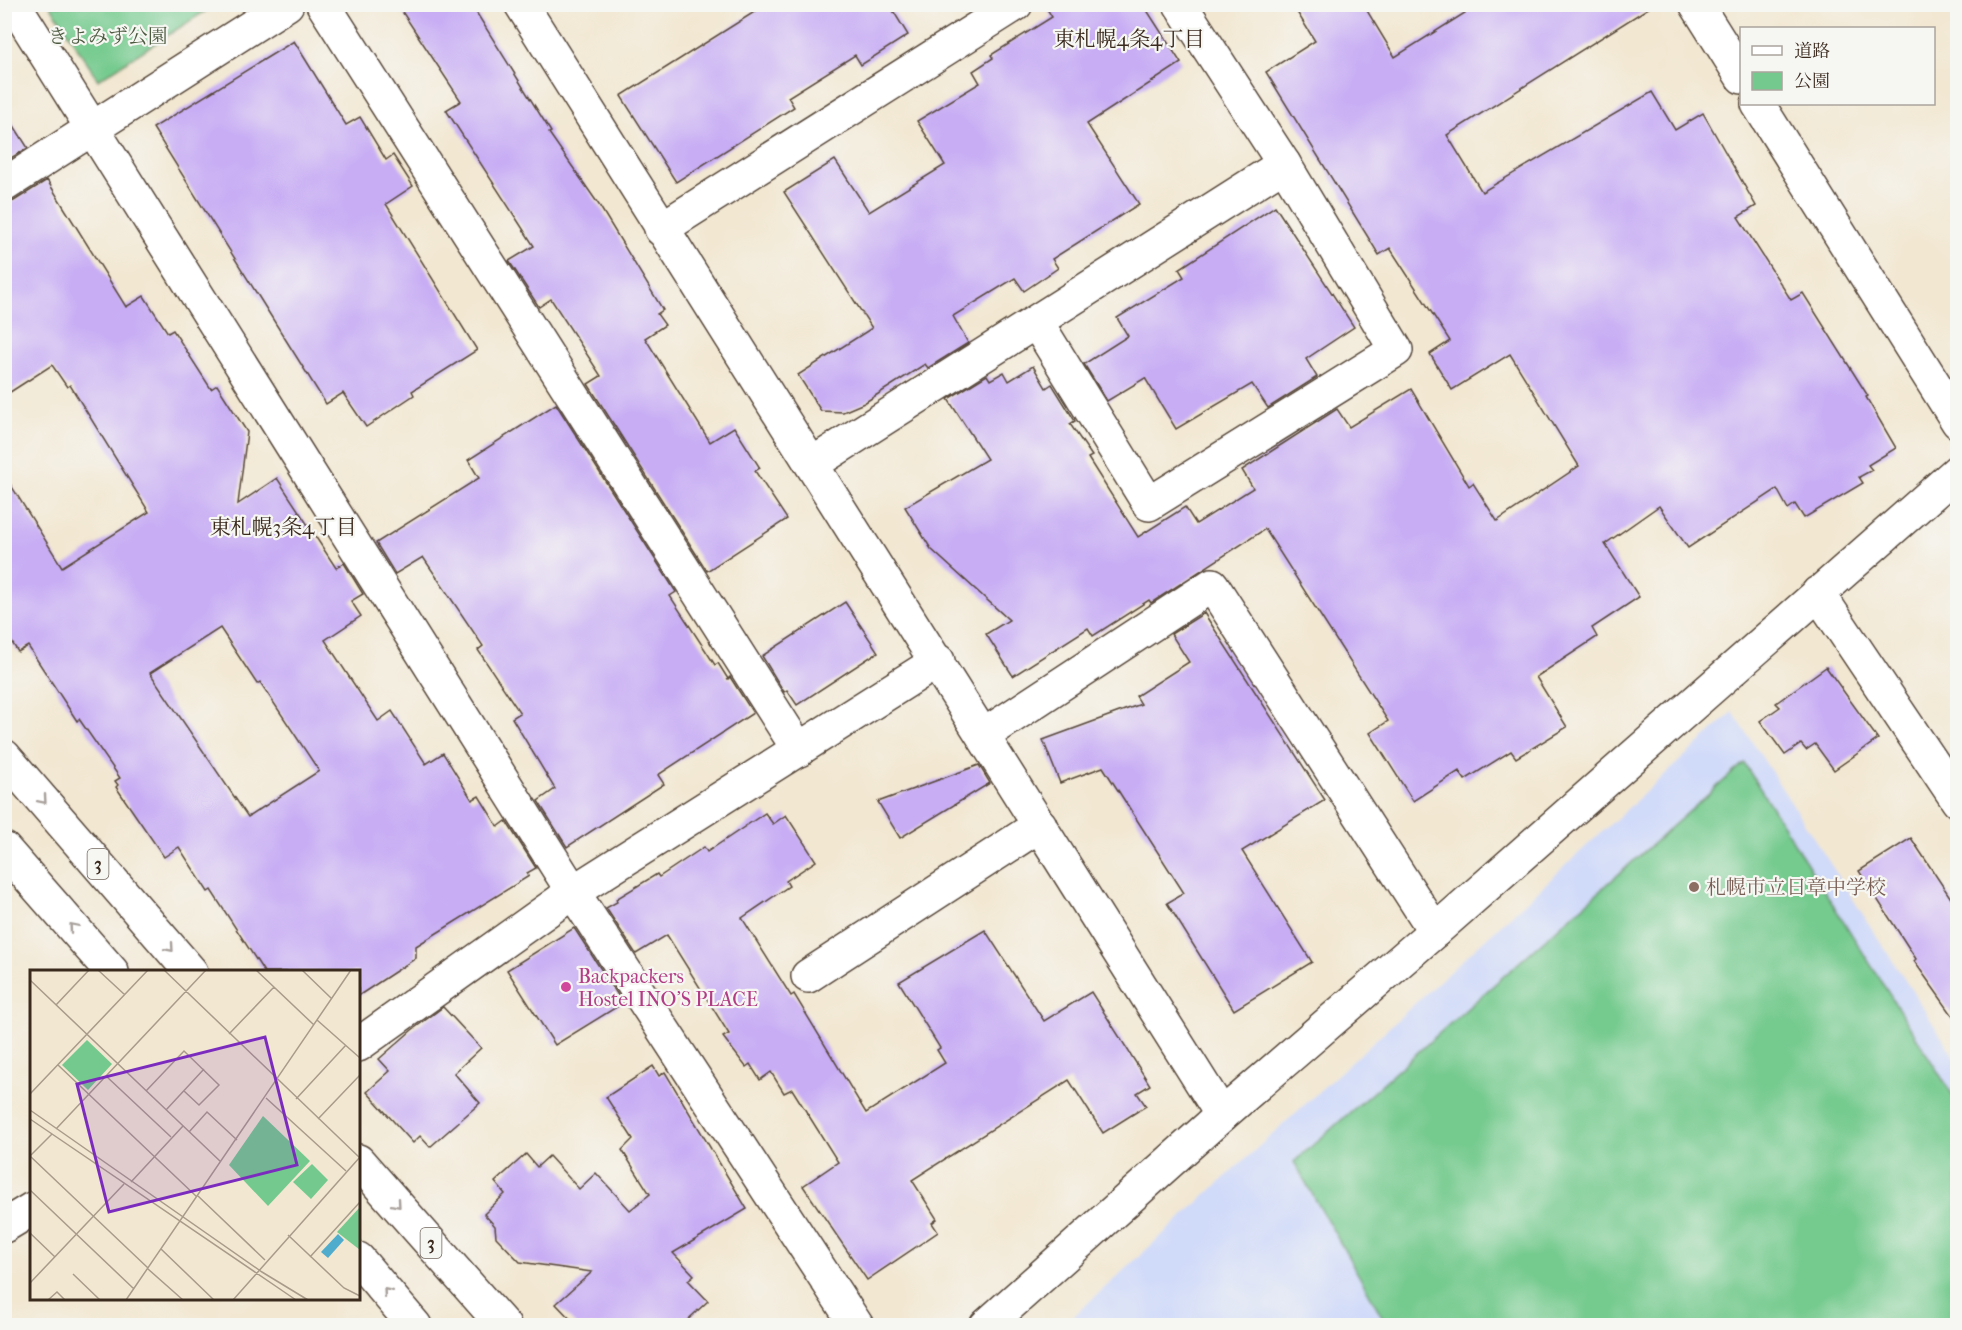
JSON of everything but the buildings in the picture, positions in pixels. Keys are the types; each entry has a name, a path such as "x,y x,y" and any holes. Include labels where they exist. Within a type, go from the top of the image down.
{"street":[{"path":"14,4 573,892 857,1326"},
{"path":"4,185 287,4"},
{"path":"323,4 799,750"},
{"path":"521,4 661,229 938,661 1221,1114"},
{"path":"661,229 1016,4"},
{"path":"1037,323 1149,504 1396,350 1284,164 1180,4"},
{"path":"1696,4 1740,74"},
{"path":"1759,105 1958,422"},
{"path":"812,464 1284,164"},
{"path":"986,1326 1221,1114 1435,931 1958,471"},
{"path":"984,735 1212,585 1435,931"},
{"path":"1818,593 1958,801"},
{"path":"360,1044 573,892 938,661"},
{"name":"3","path":"4,756 189,970"},
{"path":"808,976 1040,825"},
{"path":"4,849 110,970"},
{"name":"3","path":"360,1163 504,1326"},
{"path":"4,1226 30,1210"},
{"path":"360,1261 415,1326"}],"shaded area":[{"name":"札幌市立日章中学校","path":"1733,712 1957,1061 1957,1325 1063,1326"}],"green space":[{"name":"きよみず公園","path":"50,5 215,5 98,80"},
{"name":"札幌市立日章中学校","path":"1744,763 1957,1102 1957,1325 1387,1325 1294,1162"}],"place":[{"name":"札幌市立日章中学校","path":"1694,887"},
{"name":"Backpackers Hostel INO'S PLACE","path":"566,987"}],"district":[{"name":"東札幌4条4丁目","path":"1129,39"},
{"name":"東札幌3条4丁目","path":"283,527"}]}
